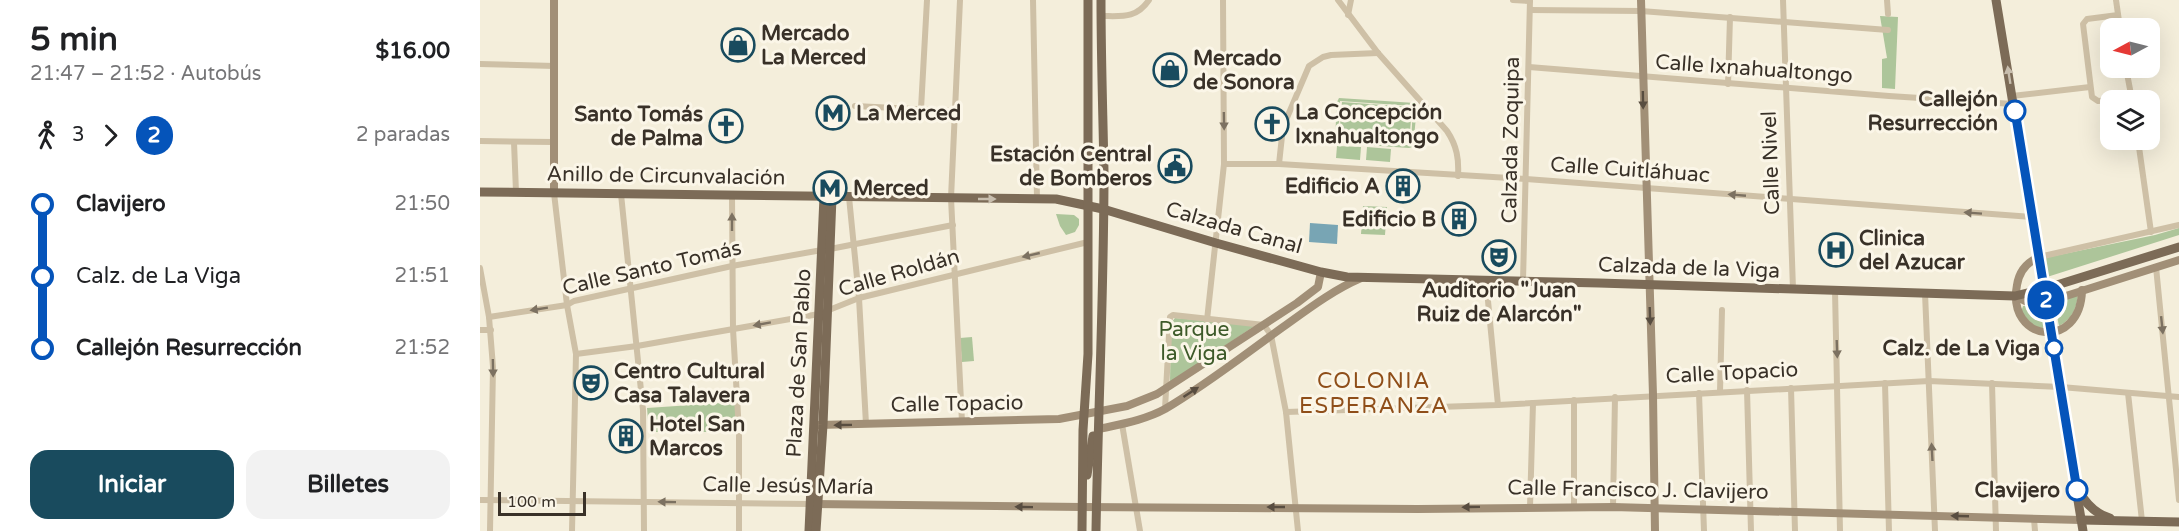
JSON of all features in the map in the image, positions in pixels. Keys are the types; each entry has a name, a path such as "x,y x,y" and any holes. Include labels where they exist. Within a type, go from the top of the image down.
{"main road":[{"path":"1082,531 1084,415 1088,354 1088,0"},
{"path":"1096,531 1103,208 1101,0"},
{"path":"1996,0 2083,531"},
{"name":"Anillo de Circunvalación","path":"480,192 1056,199 1103,208"},
{"name":"Plaza de San Pablo","path":"814,529 813,504 819,425 828,197"},
{"name":"Calzada Canal","path":"1103,208 1216,243 1322,272"},
{"name":"Calzada de la Viga","path":"1322,272 1362,278 2015,296 2044,290 2179,248"},
{"path":"1082,507 1092,437 1099,429"},
{"path":"2075,482 2091,508 2101,515 2118,521"},
{"name":"Calle Francisco J. Clavijero","path":"2081,520 2118,521 2144,525 2179,522"}],"street":[{"path":"554,0 554,193 567,305 576,354 572,531"},
{"path":"921,109 927,0"},
{"path":"960,0 951,198 962,422"},
{"path":"1033,0 1037,199"},
{"path":"1101,16 1130,15 1139,12 1149,0"},
{"path":"1207,320 1224,164 1223,0"},
{"path":"1338,0 1378,53 1454,141 1459,161 1458,176"},
{"path":"1348,15 1351,0"},
{"path":"1513,0 1530,1"},
{"path":"1641,0 1653,395 1654,531"},
{"name":"Calle Nivel","path":"1783,0 1788,198 1793,289"},
{"path":"1887,0 1888,14"},
{"path":"2116,0 2118,18"},
{"name":"Calzada Zoquipa","path":"1523,281 1530,1"},
{"path":"1530,10 1641,11 1888,30"},
{"path":"2100,100 2091,97 2083,24 2087,20 2118,15"},
{"path":"1728,84 1730,17"},
{"path":"1279,164 1283,128 1309,66 1331,55 1378,53"},
{"path":"480,64 555,66"},
{"name":"Calle Ixnahualtongo","path":"1529,67 1785,88 2013,100 2090,87"},
{"path":"855,106 955,111"},
{"path":"480,141 554,142"},
{"path":"514,142 516,192"},
{"path":"2139,150 2151,232"},
{"name":"Calle Cuitláhuac","path":"1224,164 1279,164 1526,179 2032,217"},
{"path":"621,194 644,419 644,531"},
{"path":"732,195 732,266 739,427 739,531"},
{"path":"849,197 859,298 866,424"},
{"name":"Calle Santo Tomás","path":"489,317 567,305 574,300 732,266 952,225"},
{"path":"2082,290 2076,316 2060,331 2052,333 2036,331 2029,327 2019,314 2015,296 2017,282 2021,272 2032,260 2179,225"},
{"name":"Calle Roldán","path":"576,354 637,346 824,313 859,298 1088,242"},
{"name":"Calzada de la Viga","path":"2015,296 2029,303 2047,302 2179,260"},
{"path":"2156,267 2179,500"},
{"path":"480,268 491,330 493,367 490,531"},
{"path":"1100,411 1146,399 1167,388 1318,287 1322,272"},
{"name":"Calzada de la Viga","path":"1099,429 1149,416 1165,409 1340,288 1362,278"},
{"path":"1486,280 1498,405"},
{"path":"1835,290 1840,531"},
{"path":"1925,293 1935,531"},
{"path":"1720,392 1722,310"},
{"path":"1165,409 1169,318 1173,315 1264,325 1271,335 1286,412 1298,531"},
{"path":"480,330 491,330"},
{"name":"Calle Topacio","path":"1286,412 1498,405 1929,381 1992,382 2179,397"},
{"path":"1992,382 1996,531"},
{"path":"1885,383 1889,531"},
{"path":"1791,388 1795,531"},
{"path":"1748,390 1751,531"},
{"path":"1699,393 1704,531"},
{"path":"2128,393 2144,525"},
{"path":"1613,507 1615,397"},
{"path":"1574,400 1574,507"},
{"path":"1530,507 1533,403"},
{"name":"Calle Topacio","path":"819,425 1059,419 1100,411"},
{"path":"1122,424 1140,531"},
{"name":"Calle Jesús María","path":"480,500 1096,507"},
{"name":"Calle Francisco J. Clavijero","path":"1096,507 1418,509 1654,507 2081,520"},
{"path":"2034,519 2035,531"}],"green space":[{"path":"1880,16 1898,17 1895,89 1882,88 1882,59 1887,58"},
{"path":"1339,98 1415,103 1417,107 1413,147 1337,143 1335,139","holes":["1340,101 1413,106 1411,144 1338,140"]},
{"path":"1342,102 1412,107 1409,144 1339,139"},
{"path":"1337,146 1361,147 1360,160 1336,158"},
{"path":"1367,147 1391,149 1390,162 1366,160"},
{"path":"1363,206 1387,207 1386,221 1362,219"},
{"path":"1056,214 1074,215 1079,219 1075,232 1066,235"},
{"path":"1362,221 1386,222 1385,235 1361,234"},
{"path":"2179,228 2179,235 2047,277 2044,259 2049,257"},
{"path":"2078,293 2073,312 2059,326 2054,301"},
{"path":"2023,306 2041,306 2045,327 2033,326 2021,312"},
{"name":"Parque la Viga","path":"1175,318 1256,325 1170,382 1171,323"},
{"path":"972,337 974,361 962,362 960,338"},
{"path":"736,402 736,432 649,432 647,408"}],"water":[{"path":"1310,223 1338,225 1337,244 1309,242"}],"bus line":[{"name":"2","path":"2015,111 2077,490"}],"place":[{"name":"Mercado La Merced","path":"738,45"},
{"name":"Mercado de Sonora","path":"1170,70"},
{"name":"Callejón Resurrección","path":"2015,111"},
{"name":"La Merced","path":"833,113"},
{"name":"La Concepción Ixnahualtongo","path":"1272,124"},
{"name":"Santo Tomás de Palma","path":"726,126"},
{"name":"Estación Central de Bomberos","path":"1175,166"},
{"name":"Edificio A","path":"1403,186"},
{"name":"Merced","path":"830,188"},
{"name":"Edificio B","path":"1459,219"},
{"name":"Clinica del Azucar","path":"1836,250"},
{"name":"Auditorio \"Juan Ruiz de Alarcón\"","path":"1499,257"},
{"name":"Calz. de La Viga","path":"2054,348"},
{"name":"Centro Cultural Casa Talavera","path":"591,383"},
{"name":"Hotel San Marcos","path":"626,436"},
{"name":"Clavijero","path":"2077,490"}],"district":[{"name":"COLONIA ESPERANZA","path":"1374,394"}]}
